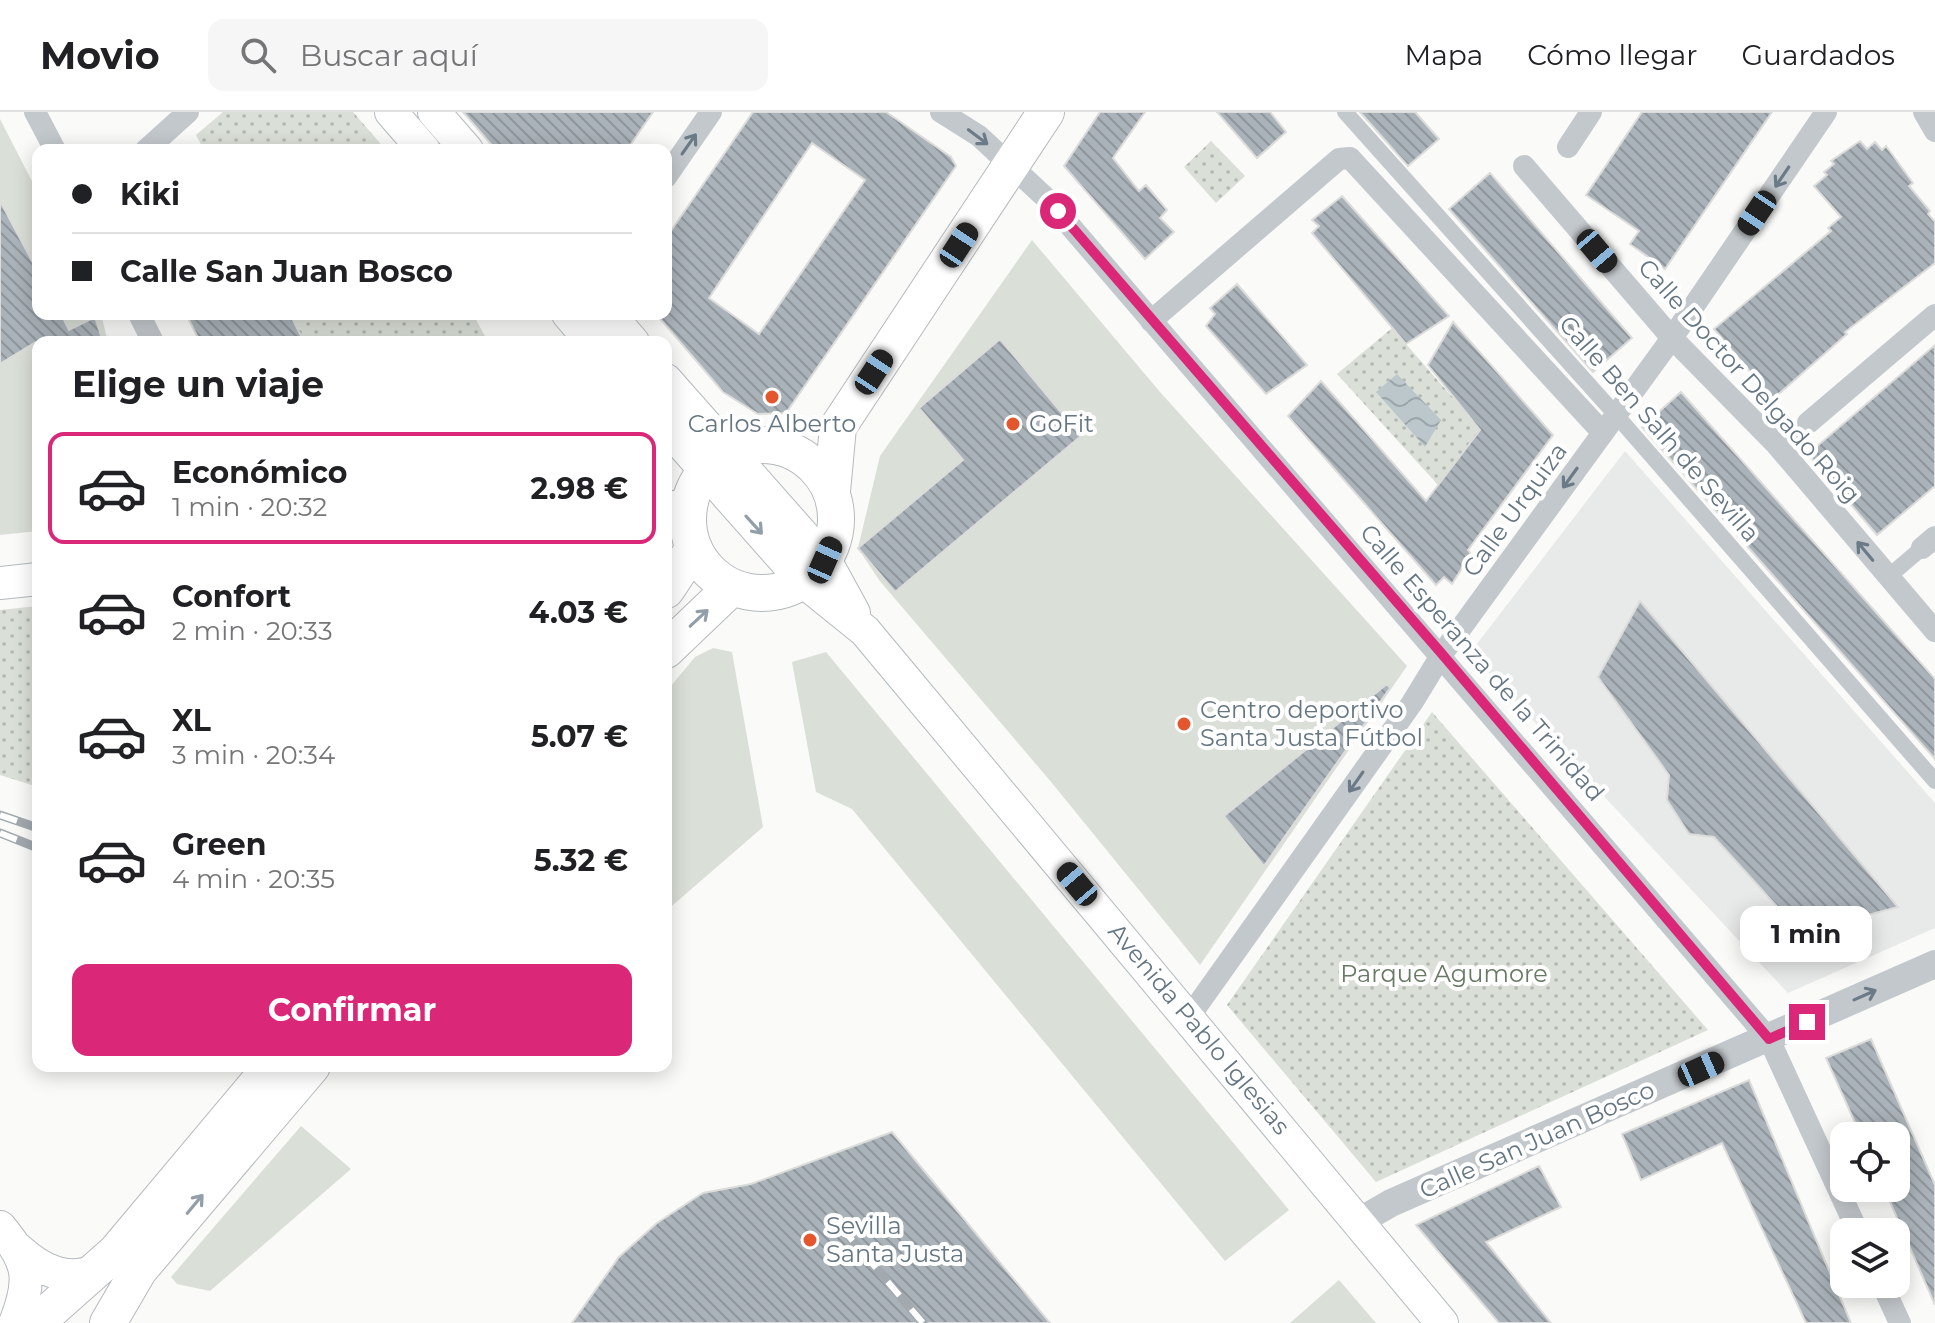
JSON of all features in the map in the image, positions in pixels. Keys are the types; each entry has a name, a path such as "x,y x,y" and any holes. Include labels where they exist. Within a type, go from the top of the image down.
{"main road":[{"path":"391,112 419,144"},
{"path":"434,112 462,144"},
{"path":"832,491 813,464 785,447 756,444 717,461 678,506 694,548 709,571 732,587 746,593 766,593 814,571 834,538 837,515 832,491 838,427 1046,112"},
{"path":"573,320 587,336"},
{"path":"614,320 628,336"},
{"path":"672,390 717,461"},
{"path":"785,447 838,427"},
{"path":"672,430 717,461"},
{"name":"Avenida Pablo Iglesias","path":"717,461 814,571 1360,1221 1442,1323"},
{"path":"672,581 694,548"},
{"path":"0,583 32,580"},
{"path":"672,644 732,587"},
{"path":"108,1323 122,1259 267,1072"},
{"path":"36,1323 122,1259 306,1072"},
{"path":"9,1238 31,1261 73,1277 122,1259"},
{"path":"9,1238 24,1260 26,1287 15,1323"}],"street":[{"path":"35,112 52,144"},
{"path":"153,144 188,112"},
{"path":"672,168 711,112"},
{"name":"Calle Esperanza de la Trinidad","path":"941,112 979,136 1047,199 1442,654 1769,1039 1852,1218"},
{"name":"Calle Ben Salh de Sevilla","path":"1345,112 1610,424 1935,781"},
{"path":"1568,147 1591,112"},
{"name":"Calle Urquiza","path":"1189,1017 1412,703 1442,654 1672,338 1826,112"},
{"path":"1924,112 1935,131"},
{"path":"1151,321 1339,159 1350,158 1610,424"},
{"name":"Calle Doctor Delgado Roig","path":"1524,166 1672,338 1779,448 1935,631"},
{"path":"1779,448 1935,315"},
{"path":"1887,578 1929,542"},
{"name":"Calle San Juan Bosco","path":"1360,1221 1391,1203 1935,964"},
{"path":"1888,1298 1900,1323"}],"shaded area":[{"path":"1625,451 1935,803 1935,928 1788,993 1470,653"}],"green space":[{"path":"223,112 353,112 381,144 201,144 196,135"},
{"path":"0,119 32,181 32,320 102,320 106,336 32,336 32,532 0,535"},
{"path":"1211,141 1245,176 1216,203 1184,167"},
{"name":"Centro deportivo Santa Justa Fútbol","path":"1032,240 1160,392 1407,666 1200,965 1052,783 879,580 858,548 880,456"},
{"path":"293,320 476,320 485,336 301,336"},
{"path":"1392,328 1481,430 1438,485 1337,374"},
{"path":"32,607 32,785 0,775 0,610"},
{"path":"713,648 732,652 763,827 672,906 672,685 695,657"},
{"path":"826,652 1289,1210 1225,1261 852,809 816,792 792,662"},
{"name":"Parque Agumore","path":"1432,712 1708,1030 1376,1182 1227,1005"},
{"path":"301,1126 351,1169 210,1291 177,1284 171,1277"},
{"path":"1339,1280 1376,1323 1290,1323"}],"water":[{"path":"1397,374 1441,420 1425,447 1376,392"}],"building":[{"path":"463,112 653,112 631,144 491,144"},
{"path":"753,112 886,112 951,157 956,166 786,413 758,414 723,392 661,320 672,320 672,229","holes":["812,143 865,180 759,334 709,298"]},
{"path":"1100,112 1145,112 1113,158 1139,191 1146,185 1167,210 1160,218 1174,232 1145,259 1064,166"},
{"path":"1217,112 1270,112 1286,132 1257,158"},
{"path":"1360,112 1415,112 1439,139 1408,166"},
{"path":"1642,112 1772,112 1665,269 1630,244 1639,231 1586,195"},
{"path":"1860,141 1867,149 1875,142 1882,150 1886,146 1913,183 1909,186 1935,222 1935,263 1845,332 1847,334 1773,399 1714,329 1831,231 1828,228 1841,217 1814,186 1827,175 1824,172 1834,164 1831,161"},
{"path":"1490,173 1632,338 1593,372 1449,209"},
{"path":"1342,196 1449,316 1406,344 1312,233 1319,226 1312,220"},
{"path":"0,201 32,261 32,320 64,320 69,330 89,320 96,320 101,336 32,336 32,344 0,364"},
{"path":"1237,284 1307,365 1266,394 1206,326 1215,314 1210,308"},
{"path":"189,320 293,320 301,336 197,336"},
{"path":"1453,322 1553,435 1468,550 1471,554 1452,584 1444,577 1436,585 1288,416 1321,381 1426,501 1480,430 1428,365"},
{"path":"1000,339 1081,436 895,592 858,548 963,460 919,408"},
{"path":"1935,345 1935,486 1877,535 1808,454"},
{"path":"1681,392 1935,679 1935,759 1642,427"},
{"path":"1640,601 1898,907 1801,933 1714,837 1689,834 1667,800 1669,775 1598,677"},
{"path":"1387,684 1390,688 1264,866 1224,816"},
{"path":"1871,1039 1907,1122 1855,1122 1826,1058"},
{"path":"1749,1080 1830,1273 1830,1298 1841,1298 1851,1323 1806,1323 1722,1143 1641,1180 1622,1134"},
{"path":"1910,1128 1935,1185 1935,1305 1910,1248 1910,1218 1897,1218 1890,1202 1910,1202"},
{"name":"Sevilla Santa Justa","path":"892,1132 1050,1323 572,1323 619,1257 657,1223 703,1193 751,1184"},
{"path":"1539,1166 1561,1207 1486,1242 1551,1323 1499,1323 1416,1225"}],"railway":[{"path":"0,815 32,826"},
{"path":"0,833 32,846"},
{"path":"841,1227 923,1323"}],"place":[{"name":"Carlos Alberto","path":"772,397"},
{"name":"GoFit","path":"1013,424"},
{"name":"Centro deportivo Santa Justa Fútbol","path":"1184,724"},
{"name":"Sevilla Santa Justa","path":"810,1240"}],"route":[{"path":"1058,211 1442,654 1769,1039 1807,1022"}]}
